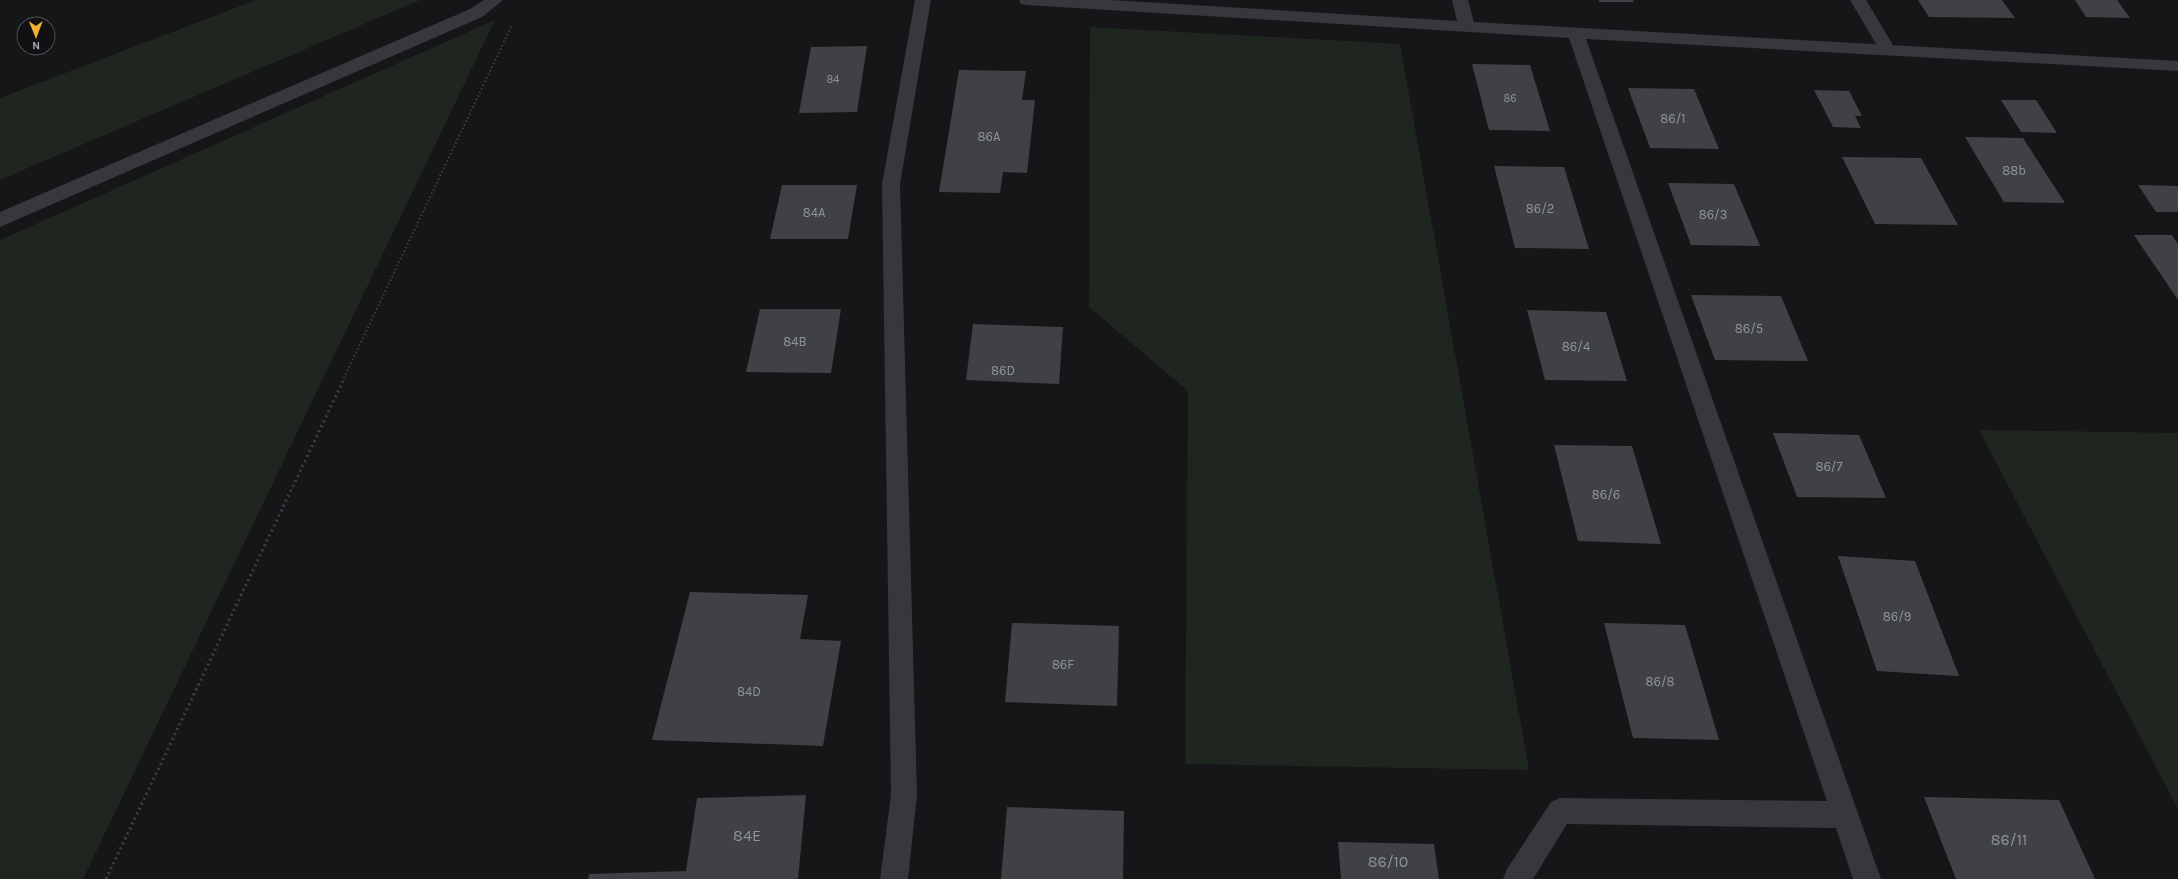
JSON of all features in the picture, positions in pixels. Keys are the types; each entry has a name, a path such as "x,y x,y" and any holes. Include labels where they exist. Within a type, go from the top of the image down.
{"street":[{"path":"0,220 476,12 495,0"},
{"path":"894,879 904,796 891,184 923,0"},
{"path":"1027,0 1467,27 2178,66"},
{"path":"1460,0 1467,27"},
{"path":"1858,0 1888,50"},
{"path":"1576,33 1867,879"},
{"path":"1518,879 1560,811 1845,815"}],"path":[{"path":"106,879 512,25"}],"shaded area":[{"path":"256,0 420,0 0,180 0,98"},
{"path":"495,20 83,879 0,879 0,240"},
{"path":"1090,27 1400,44 1529,770 1185,764 1188,391 1089,307"},
{"path":"1979,430 2178,433 2178,809"}],"building":[{"path":"1599,0 1633,0 1634,2 1599,2"},
{"path":"1918,0 2002,0 2015,18 1929,17"},
{"path":"2075,0 2117,0 2130,18 2086,17"},
{"path":"867,46 857,112 799,113 811,47"},
{"path":"1472,64 1530,65 1550,131 1489,130"},
{"path":"959,70 1026,71 1022,100 1035,100 1027,173 1003,172 1000,193 939,192"},
{"path":"1628,88 1694,89 1719,149 1650,148"},
{"path":"1814,90 1849,91 1862,116 1855,116 1861,128 1833,127"},
{"path":"2001,100 2036,100 2057,133 2021,132"},
{"path":"1965,137 2023,138 2065,203 2004,202"},
{"path":"1842,157 1921,158 1958,225 1875,224"},
{"path":"1494,166 1564,167 1589,249 1515,248"},
{"path":"1668,183 1734,184 1760,246 1691,245"},
{"path":"782,185 857,185 848,239 770,239"},
{"path":"2138,185 2178,186 2178,212 2156,212"},
{"path":"2134,235 2172,235 2178,244 2178,300"},
{"path":"1691,295 1781,296 1808,361 1715,360"},
{"path":"760,309 841,309 831,373 746,372"},
{"path":"1527,310 1606,312 1627,381 1545,380"},
{"path":"973,324 1063,327 1059,384 966,380"},
{"path":"1773,433 1859,435 1886,498 1797,497"},
{"path":"1554,445 1632,446 1661,544 1578,541"},
{"path":"1838,556 1915,561 1959,676 1877,671"},
{"path":"690,592 808,595 800,639 841,641 823,746 652,740"},
{"path":"1012,623 1119,626 1117,706 1005,702"},
{"path":"1604,623 1685,625 1719,740 1633,738"},
{"path":"806,795 798,879 588,879 589,874 686,871 697,798"},
{"path":"1924,797 2059,800 2095,879 1956,879"},
{"path":"1007,807 1124,811 1123,879 1001,879"},
{"path":"1338,842 1434,844 1439,879 1341,879"}]}
